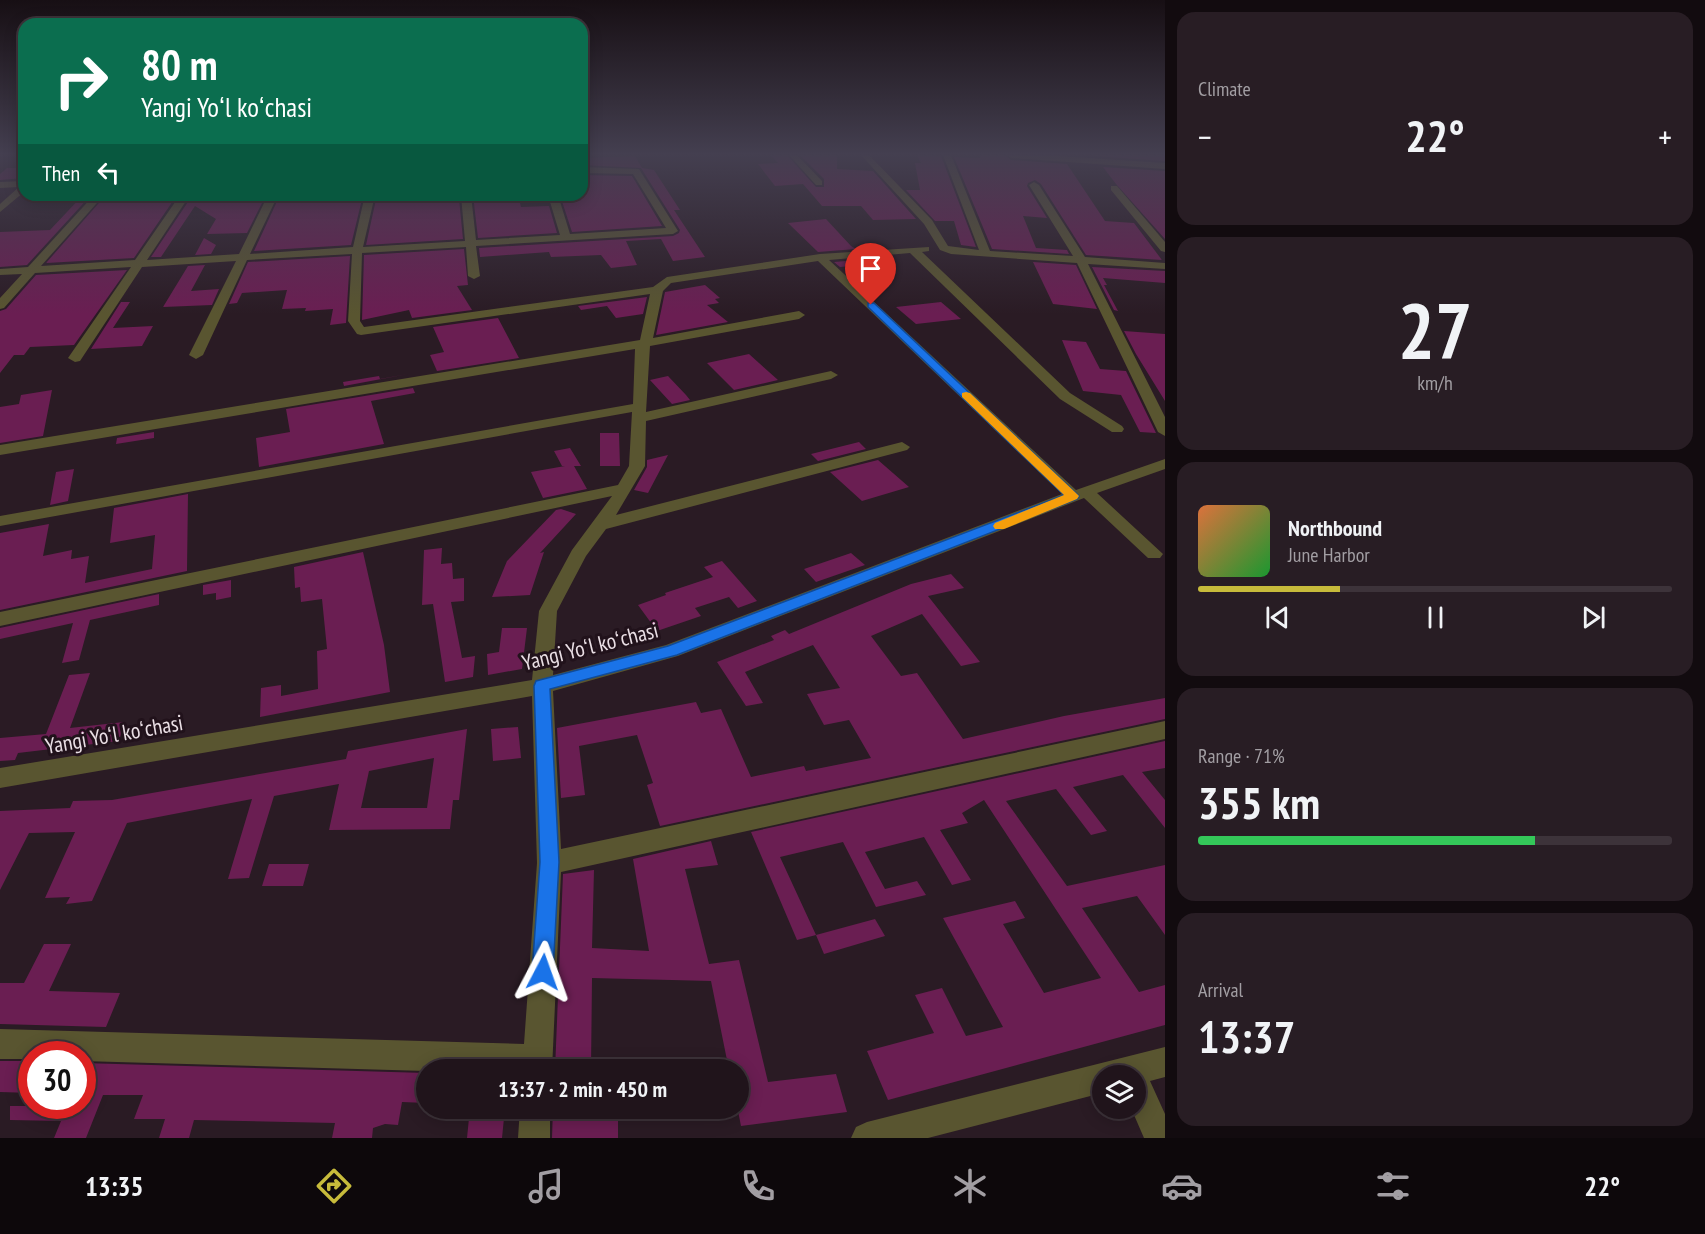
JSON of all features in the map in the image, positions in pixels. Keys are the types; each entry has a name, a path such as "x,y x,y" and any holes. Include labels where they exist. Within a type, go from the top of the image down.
{"street":[{"path":"0,304 87,208"},
{"path":"75,358 176,208"},
{"path":"196,355 266,208"},
{"path":"367,208 357,251 354,321 362,331 657,290"},
{"path":"467,208 474,276"},
{"path":"557,208 567,238"},
{"path":"0,272 673,231 659,208"},
{"path":"915,208 928,222 944,248"},
{"path":"968,208 986,254"},
{"path":"1048,208 1081,260 1165,432"},
{"path":"1131,208 1165,249"},
{"path":"537,1059 549,862 542,686 548,611 578,554 625,488 637,466 642,346 646,343 657,290 667,280 820,257 944,248 951,251 986,254 1165,266"},
{"path":"914,250 1065,396 1117,429"},
{"path":"820,257 1080,495 1154,554"},
{"path":"0,450 646,343 799,315"},
{"path":"0,521 638,412 831,375"},
{"path":"599,525 902,447"},
{"name":"Yangi Yoʻl koʻchasi","path":"0,778 542,686 671,651 1080,495 1165,465"},
{"path":"0,619 625,488"},
{"path":"549,862 1165,730"},
{"path":"0,1044 416,1059"},
{"path":"1146,1069 1165,1062"},
{"path":"867,1138 1092,1084"},
{"path":"1146,1116 1160,1138"},
{"path":"534,1138 535,1119"}],"building":[{"path":"71,208 79,208 27,265 0,267 0,232 50,230"},
{"path":"94,208 168,208 134,258 46,263"},
{"path":"184,208 194,208 161,257 151,257"},
{"path":"198,208 259,208 247,233 207,234 216,219"},
{"path":"274,208 360,208 351,245 254,251"},
{"path":"374,208 460,208 463,239 366,245"},
{"path":"475,208 550,208 557,233 478,238"},
{"path":"564,208 651,208 662,226 572,232"},
{"path":"666,208 679,208 680,210 674,210 705,257 673,261 661,239 626,241 637,265 611,268 601,255 551,257 549,252 480,257 479,248 673,236 680,230"},
{"path":"863,208 906,208 916,219 873,220"},
{"path":"923,208 961,208 976,247 961,245 954,221 935,221"},
{"path":"975,208 1041,208 1047,218 1023,216 1036,248 1067,250 1069,254 992,249"},
{"path":"1056,208 1096,208 1105,221 1134,223 1162,260 1086,255"},
{"path":"1137,208 1165,208 1165,239"},
{"path":"826,219 856,249 818,252 788,223"},
{"path":"204,238 216,245 211,254 195,255"},
{"path":"464,249 468,285 457,286 472,310 412,318 409,310 362,320 364,255"},
{"path":"350,256 346,323 330,325 333,309 305,311 306,308 282,309 287,290 242,293 237,303 229,304 248,262"},
{"path":"869,259 875,264 840,267 834,262"},
{"path":"1033,262 1076,265 1097,309 1053,304"},
{"path":"205,265 191,291 219,289 212,305 163,307 188,266"},
{"path":"1092,267 1165,271 1165,283 1103,278 1107,285 1104,285 1118,311 1114,310"},
{"path":"127,270 74,345 30,347 24,355 14,355 0,373 0,311 6,309 36,275"},
{"path":"705,285 720,298 715,299 719,303 707,305 728,322 656,335 665,292"},
{"path":"647,297 643,314 616,318 607,306 581,310 578,306"},
{"path":"121,302 130,302 113,328 153,326 142,346 91,349"},
{"path":"941,302 961,319 916,324 896,307"},
{"path":"498,318 519,358 437,371 430,355 444,352 433,327"},
{"path":"1124,331 1165,334 1165,401 1136,354"},
{"path":"1062,340 1086,342 1100,369 1126,371 1156,433 1140,432 1121,395 1083,391"},
{"path":"749,354 778,380 734,390 707,363"},
{"path":"408,374 344,386 343,382 379,376 380,379"},
{"path":"668,376 690,400 672,404 650,380"},
{"path":"413,388 415,393 371,401 384,444 259,467 256,438 290,432 286,409"},
{"path":"52,390 43,436 0,443 0,407 19,404 21,395"},
{"path":"154,432 154,438 116,444 117,438"},
{"path":"600,433 619,433 620,466 600,466"},
{"path":"859,442 866,449 818,461 811,454"},
{"path":"570,448 581,466 574,466 587,489 543,498 531,472 565,466 562,466 554,451"},
{"path":"668,455 648,493 634,490 647,467 647,460"},
{"path":"878,460 909,487 862,501 830,472"},
{"path":"74,469 68,501 50,505 56,472"},
{"path":"188,494 187,571 0,610 0,533 49,524 43,556 72,550 71,559 89,556 85,583 152,569 155,535 110,543 114,508"},
{"path":"561,509 576,514 540,553 544,552 530,595 492,597 507,561 556,510"},
{"path":"442,548 441,564 452,563 453,579 464,578 464,601 451,602 462,658 475,656 473,677 445,682 433,604 422,605 424,550"},
{"path":"363,552 384,645 390,692 260,717 261,688 281,685 281,696 318,689 317,651 327,649 322,599 301,602 300,587 295,588 294,567"},
{"path":"851,553 865,565 816,582 804,569"},
{"path":"722,561 757,601 738,608 729,597 695,608 701,616 657,631 638,605 713,577 704,567"},
{"path":"951,574 964,588 928,596 980,662 961,666 922,614 871,636 901,676 917,673 963,739 1064,716 1165,698 1165,719 660,826 647,785 653,783 637,735 579,746 585,795 561,798 557,728 696,702 701,713 721,709 751,777 804,766 806,771 871,758 849,720 824,725 807,694 840,688 813,645 745,672 763,703 746,706 717,662 774,640 771,636 785,630 789,634 911,584"},
{"path":"231,580 231,597 216,600 216,593 203,595 203,585"},
{"path":"159,594 159,605 90,620 79,660 62,663 73,623 0,639 0,628"},
{"path":"502,628 527,628 522,669 488,675 487,654 499,652"},
{"path":"90,673 70,728 124,722 119,741 18,753 15,760 0,761 0,738 46,734 69,675"},
{"path":"518,727 521,758 493,761 491,729"},
{"path":"467,729 459,800 453,800 450,829 329,830 339,784 274,796 249,878 228,879 252,799 127,823 92,901 66,904 70,897 45,898 75,832 29,833 0,890 0,811 70,808 73,801 112,800 346,759 348,751","holes":["434,758 427,808 361,808 369,771"]},
{"path":"1165,741 1165,768 1142,772 1165,800 1165,828 1123,775 1073,787 1107,831 1091,835 1056,789 1006,801 1067,886 1165,865 1165,935 1137,896 1082,908 1139,992 1165,985 1165,1025 888,1100 867,1051 934,1033 915,995 942,988 966,1036 1003,1027 943,918 1015,901 1025,918 1003,924 1044,993 1101,978 984,800 962,813 968,823 940,830 971,880 952,885 924,837 865,852 885,889 917,881 926,895 876,907 843,842 780,857 816,935 797,940 751,832"},
{"path":"711,841 718,865 685,869 709,964 739,960 768,1082 836,1074 847,1112 741,1126 740,1119 749,1119 749,1059 727,1059 711,981 592,978 591,1059 555,1059 563,874 594,870 592,948 649,951 633,859"},
{"path":"269,864 309,864 303,886 262,886"},
{"path":"875,919 885,936 824,954 816,935"},
{"path":"44,944 71,944 49,991 120,993 106,1027 0,1024 0,983 24,983"},
{"path":"0,1061 18,1061 18,1093 0,1092"},
{"path":"96,1063 416,1073 416,1103 402,1102 398,1125 385,1124 373,1128 372,1138 332,1138 335,1123 194,1120 189,1138 159,1138 165,1119 134,1119 143,1095 103,1095 96,1113"},
{"path":"10,1106 18,1106 18,1119 94,1119 86,1138 54,1138 61,1121 10,1120"},
{"path":"469,1119 504,1119 502,1138 467,1138"},
{"path":"553,1119 618,1119 618,1138 552,1138"}],"slow traffic":[{"path":"966,395 1073,496 1066,501 1000,526"}],"route":[{"path":"543,972 549,862 542,686 671,651 1066,501 1073,496 871,305"}]}
